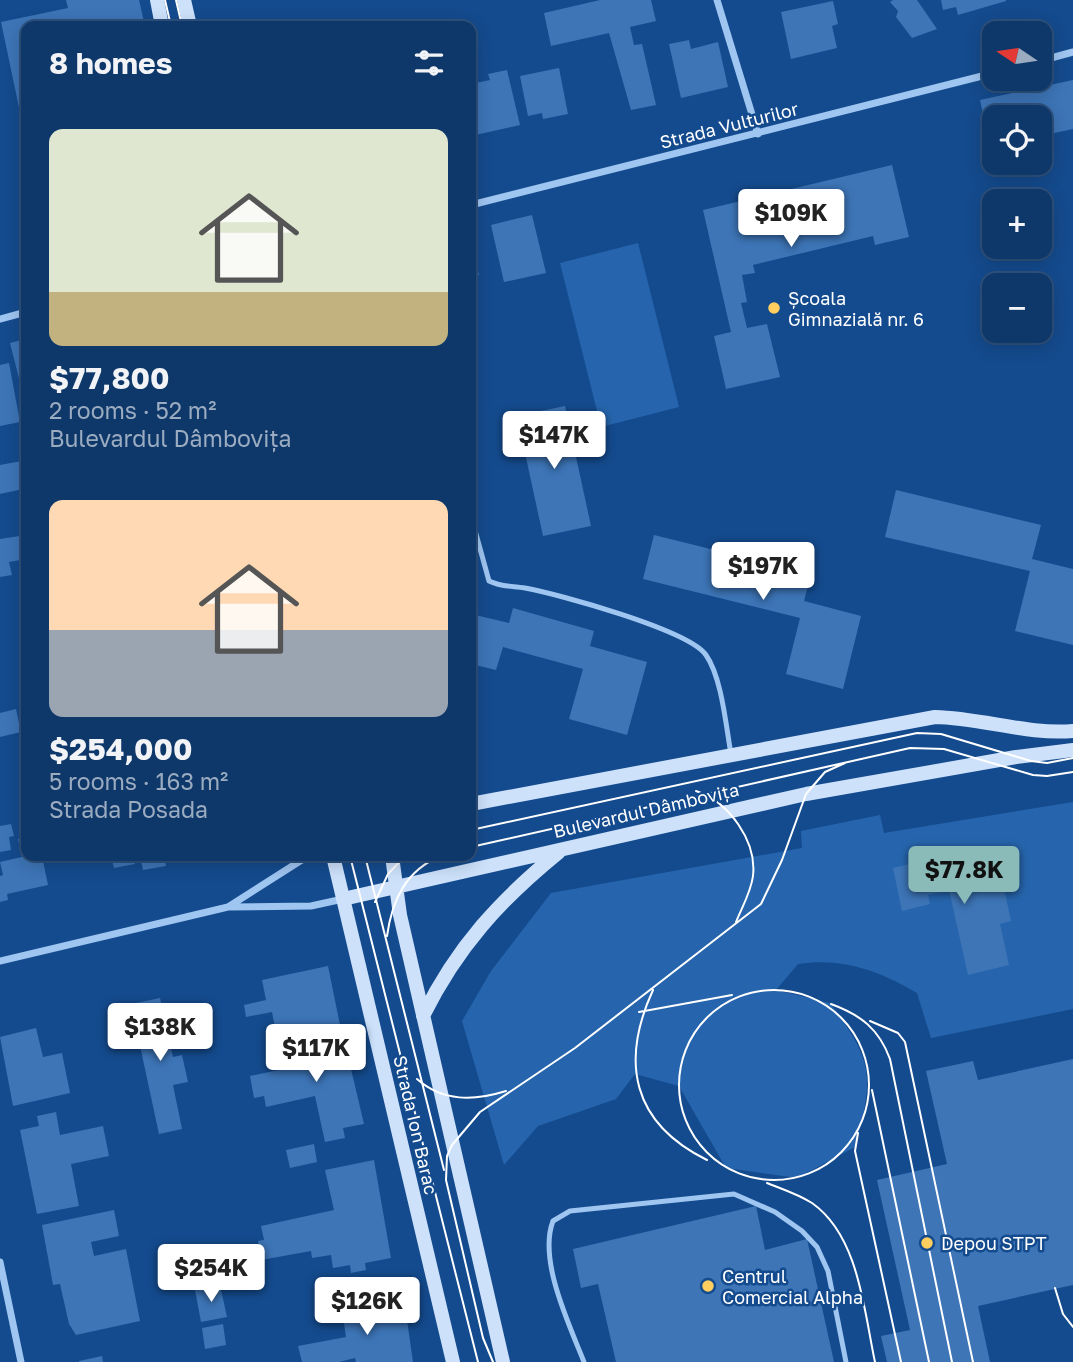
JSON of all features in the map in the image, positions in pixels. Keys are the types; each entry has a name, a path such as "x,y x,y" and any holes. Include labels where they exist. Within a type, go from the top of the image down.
{"street":[{"path":"157,0 161,21"},
{"path":"184,0 189,21"},
{"path":"717,0 758,134"},
{"path":"1052,58 1073,52"},
{"name":"Strada Vulturilor","path":"476,204 982,76"},
{"path":"0,318 21,314"},
{"name":"Bulevardul Dâmbovița","path":"476,803 935,717 980,719 1041,731 1073,731"},
{"name":"Bulevardul Dâmbovița","path":"0,961 228,907 311,906 806,794 1016,757 1073,750"},
{"path":"423,1016 457,955 515,887 561,850"},
{"name":"Bulevardul Dâmbovița","path":"228,907 300,861"},
{"name":"Strada Ion Barac","path":"334,861 453,1362"},
{"name":"Strada Ion Barac","path":"393,861 423,1016 503,1362"},
{"path":"0,1262 21,1362"}],"lane":[{"path":"476,534 489,581 609,611 672,633 701,649 708,659 715,679 731,754"},
{"path":"584,1362 561,1307 547,1236 553,1221 570,1211 734,1194 775,1212 802,1231 817,1247 828,1271 846,1362"}],"shaded area":[{"path":"638,243 679,407 601,427 560,263"},
{"path":"1073,802 1073,1009 931,1038 917,993 903,985 875,972 845,964 798,964 776,990 830,1003 862,1056 867,1086 855,1147 797,1178 726,1168 679,1086 635,1074 616,1099 538,1126 504,1165 462,1021 491,971 551,893 802,848 801,831 880,815 884,833"}],"building":[{"path":"66,0 139,0 144,21 21,21 21,117 1,22 68,8"},
{"path":"600,0 651,0 656,21 630,27 634,45 642,44 656,105 631,110 609,33 551,46 544,13"},
{"path":"917,0 937,29 912,38 896,17 898,11 890,2"},
{"path":"941,0 1006,1 958,15 956,7 943,10"},
{"path":"833,1 838,24 832,26 837,48 791,59 781,12"},
{"path":"689,40 691,49 718,42 728,87 681,98 669,44"},
{"path":"559,68 568,114 543,119 542,113 528,116 520,76"},
{"path":"507,70 520,125 476,135 476,83 490,80 488,74"},
{"path":"1073,80 1073,129 1052,133 1052,105 982,105 982,109 980,100 1022,91 1052,91 1052,85"},
{"path":"892,165 909,237 875,245 873,236 753,265 755,273 742,275 747,302 741,303 747,328 767,324 780,377 726,389 714,336 731,332 703,210"},
{"path":"532,215 546,273 504,282 491,225"},
{"path":"21,340 21,386 10,343"},
{"path":"9,363 20,422 0,426 0,365"},
{"path":"565,406 591,526 543,536 517,416"},
{"path":"21,461 21,489 0,494 0,465"},
{"path":"896,490 1041,525 1032,559 1073,569 1073,645 1015,631 1030,571 885,537"},
{"path":"654,535 811,574 804,601 861,616 843,689 786,674 800,618 643,579"},
{"path":"21,536 21,560 9,562 12,575 0,577 0,539"},
{"path":"513,608 594,631 590,646 647,662 627,735 569,719 583,669 503,647 496,670 476,665 476,615 509,623"},
{"path":"16,709 21,732 0,737 0,713"},
{"path":"11,824 14,836 9,837 11,850 0,852 0,826"},
{"path":"21,857 21,861 43,861 48,885 7,894 8,900 0,902 0,876 3,875 0,862"},
{"path":"987,858 989,867 999,865 1011,921 1000,924 1009,965 968,975 949,890 928,895 930,904 902,911 893,868 922,861 924,872"},
{"path":"112,861 134,861 135,864 114,868"},
{"path":"141,861 165,861 166,866 143,870"},
{"path":"328,966 340,1025 277,1038 272,1012 246,1017 244,1005 266,1000 262,980"},
{"path":"160,998 173,1057 182,1055 188,1082 173,1085 182,1129 159,1134 131,1004"},
{"path":"36,1028 43,1057 62,1053 70,1093 13,1106 0,1037"},
{"path":"321,1030 324,1039 343,1035 364,1124 343,1128 345,1138 325,1142 315,1096 266,1107 264,1096 254,1098 250,1076 283,1069 284,1062 300,1059 297,1043 304,1042 303,1035"},
{"path":"1073,1059 1073,1285 978,1306 990,1362 887,1362 881,1336 910,1330 877,1180 947,1164 926,1071 973,1061 978,1080"},
{"path":"56,1112 60,1135 103,1126 109,1156 71,1164 79,1206 37,1214 20,1130 39,1126 37,1116"},
{"path":"314,1144 317,1162 290,1168 286,1150"},
{"path":"374,1160 391,1258 365,1263 366,1270 351,1273 350,1265 333,1268 331,1255 312,1258 311,1251 261,1260 258,1241 264,1240 261,1226 334,1210 325,1170"},
{"name":"Centrul Comercial Alpha","path":"756,1206 765,1250 807,1239 834,1362 616,1362 598,1284 581,1288 573,1249"},
{"path":"114,1210 119,1236 91,1242 94,1256 126,1249 140,1321 76,1335 69,1324 60,1284 53,1285 42,1225"},
{"path":"220,1285 227,1317 201,1322 195,1290"},
{"path":"404,1299 413,1362 356,1362 355,1358 339,1362 302,1362 298,1346 346,1337 342,1310"},
{"path":"223,1324 226,1345 205,1349 202,1328"},
{"path":"102,1356 103,1362 79,1362 79,1361"}],"tram line":[{"path":"165,0 170,21"},
{"path":"176,0 181,21"},
{"path":"476,829 917,733 941,734 1031,761 1047,763 1073,758"},
{"path":"476,846 910,748 944,749 1033,775 1073,772"},
{"path":"493,1362 483,1338 446,1180 447,1156 452,1145 480,1112 575,1048 761,904 782,860 806,794 825,772 845,763"},
{"path":"696,791 708,796 730,814 738,824 750,850 753,863 752,882 736,922"},
{"path":"351,861 478,1362"},
{"path":"366,861 444,1170"},
{"path":"375,902 388,874 400,861"},
{"path":"387,936 393,910 403,888 418,869 431,861"},
{"path":"653,990 637,1042 636,1066 640,1088 648,1109 662,1128 682,1145 707,1160"},
{"path":"774,990 810,997 841,1018 862,1049 869,1085 862,1121 841,1152 810,1173 774,1180 738,1173 707,1152 686,1121 679,1085 686,1049 707,1018 738,997 774,990"},
{"path":"639,1012 732,995"},
{"path":"831,1004 868,1024 886,1048 890,1059 952,1362"},
{"path":"870,1021 898,1033 905,1042 973,1362"},
{"path":"417,1079 427,1087 448,1096 471,1098 506,1091"},
{"path":"872,1090 929,1362"},
{"path":"858,1133 855,1151 901,1362"},
{"path":"767,1183 812,1203 828,1217 840,1235 857,1276 875,1362"},
{"path":"1055,1288 1063,1314 1073,1327"}],"place":[{"name":"Școala Gimnazială nr. 6","path":"774,308"},
{"name":"Depou STPT","path":"927,1243"},
{"name":"Centrul Comercial Alpha","path":"708,1286"}]}
